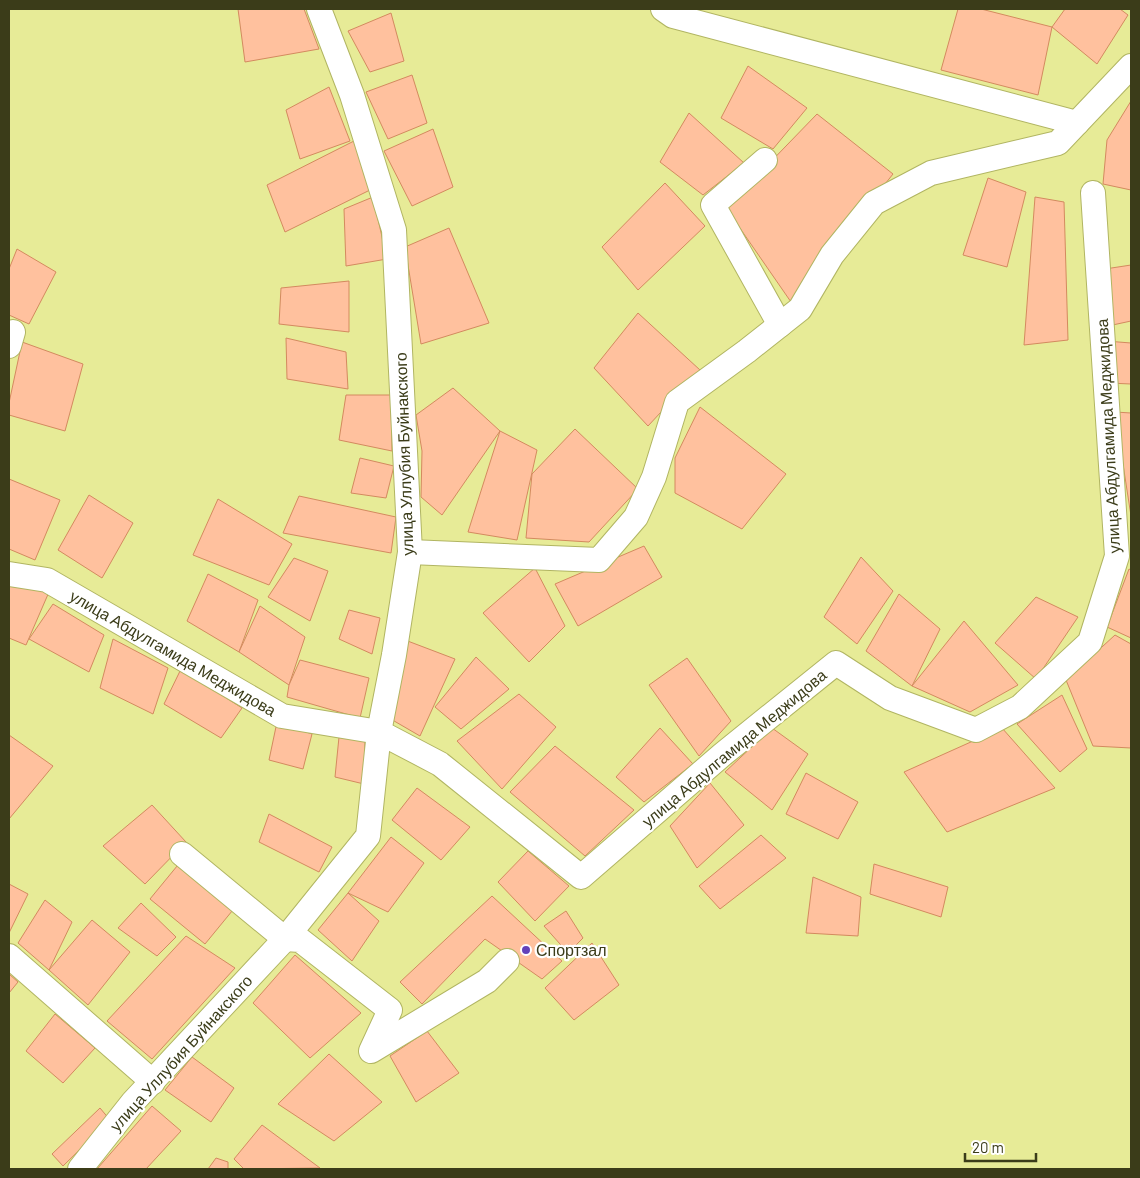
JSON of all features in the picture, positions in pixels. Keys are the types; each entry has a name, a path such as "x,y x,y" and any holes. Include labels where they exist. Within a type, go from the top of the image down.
{"street":[{"name":"улица Уллубия Буйнакского","path":"80,1169 134,1102 285,939 368,836 380,732 410,552 394,230 352,95 319,9"},
{"path":"663,9 673,16 1077,123"},
{"path":"410,552 599,560 636,517 654,477 677,402 800,309 832,255 874,203 931,173 1058,143 1131,66"},
{"path":"765,160 713,205 780,325"},
{"name":"улица Абдулгамида Меджидова","path":"9,574 47,580 282,716 380,732 440,764 581,877 723,754 836,663 890,698 976,730 1020,707 1090,642 1117,556 1092,193"},
{"path":"182,854 285,939 300,940 390,1010 371,1051 487,981 507,961"},
{"path":"9,956 153,1082"}],"building":[{"path":"238,9 304,9 319,49 245,62"},
{"path":"958,9 981,9 1052,27 1038,95 941,70"},
{"path":"1065,9 1120,9 1128,15 1097,64 1052,27"},
{"path":"391,13 404,61 370,72 348,31"},
{"path":"748,66 807,108 773,149 721,118"},
{"path":"412,75 427,123 388,139 366,92"},
{"path":"329,87 350,141 300,159 286,110"},
{"path":"1131,101 1131,190 1103,184 1107,140"},
{"path":"689,113 744,163 703,195 660,162"},
{"path":"817,114 893,174 791,302 726,208"},
{"path":"433,129 453,187 412,206 384,151"},
{"path":"354,141 372,189 285,232 267,185"},
{"path":"988,178 1026,192 1007,267 963,255"},
{"path":"665,183 705,226 638,290 602,247"},
{"path":"373,197 387,259 346,266 344,209"},
{"path":"1035,197 1064,202 1068,340 1024,345"},
{"path":"449,228 489,323 421,344 405,247"},
{"path":"17,249 56,272 29,324 9,315 9,269"},
{"path":"1131,265 1131,321 1108,326 1105,269"},
{"path":"349,281 349,332 279,324 281,288"},
{"path":"638,313 700,370 648,426 594,368"},
{"path":"286,338 346,352 348,389 287,379"},
{"path":"1106,341 1131,343 1131,384 1108,383"},
{"path":"22,342 83,364 65,431 9,415 9,403"},
{"path":"453,388 500,431 442,515 421,497 422,451 416,415"},
{"path":"346,395 391,395 392,451 339,440"},
{"path":"700,407 786,474 742,529 675,493 675,458"},
{"path":"1115,412 1131,413 1131,516"},
{"path":"575,429 638,489 589,542 526,538 532,474"},
{"path":"500,431 537,450 517,540 468,532"},
{"path":"360,458 394,466 386,498 351,493"},
{"path":"9,479 60,500 35,560 9,549"},
{"path":"89,495 133,523 102,578 58,550"},
{"path":"299,496 396,517 391,553 283,533"},
{"path":"218,499 292,544 269,585 193,555"},
{"path":"644,546 662,577 578,626 555,584"},
{"path":"861,557 893,591 857,644 824,617"},
{"path":"294,558 328,571 310,621 268,597"},
{"path":"535,568 565,626 529,662 483,613"},
{"path":"1129,569 1131,570 1131,638 1107,627"},
{"path":"208,574 258,600 239,652 187,621"},
{"path":"9,586 49,592 26,645 9,638"},
{"path":"899,594 940,629 912,686 866,651"},
{"path":"1036,597 1078,617 1036,679 995,643"},
{"path":"53,604 104,635 89,672 29,639"},
{"path":"260,606 305,637 289,685 239,652"},
{"path":"349,610 380,618 372,654 339,639"},
{"path":"964,621 1018,685 970,712 912,686"},
{"path":"1115,635 1131,644 1131,748 1093,746 1066,680"},
{"path":"113,639 168,668 153,714 100,688"},
{"path":"405,640 455,659 420,736 389,718"},
{"path":"476,657 509,689 461,729 435,707"},
{"path":"687,658 731,721 699,756 649,685"},
{"path":"300,660 369,678 360,718 287,697 289,685"},
{"path":"181,669 242,708 221,738 164,704"},
{"path":"519,694 556,727 502,789 457,741"},
{"path":"1062,695 1087,749 1060,772 1017,724"},
{"path":"277,722 312,734 303,769 269,760"},
{"path":"660,728 693,764 644,802 616,777"},
{"path":"772,728 808,754 772,810 725,772"},
{"path":"1002,728 1055,788 947,832 904,772"},
{"path":"9,735 53,766 9,819"},
{"path":"339,737 365,740 364,784 335,777"},
{"path":"555,746 634,810 585,856 510,792"},
{"path":"806,773 858,802 838,839 786,814"},
{"path":"710,783 744,825 697,868 670,826"},
{"path":"417,788 470,827 441,860 392,820"},
{"path":"152,805 186,842 145,884 103,846"},
{"path":"269,814 332,847 319,872 259,842"},
{"path":"761,835 786,858 720,909 699,886"},
{"path":"391,837 424,863 388,912 348,893"},
{"path":"528,851 569,886 535,921 498,882"},
{"path":"182,860 237,905 205,944 150,899"},
{"path":"874,864 948,887 941,917 870,894"},
{"path":"813,877 861,897 858,936 806,933"},
{"path":"9,884 28,894 9,933"},
{"path":"348,893 379,921 352,961 318,930"},
{"name":"Спортзал","path":"492,896 562,961 542,979 485,939 422,1004 400,982"},
{"path":"45,900 72,922 49,970 18,943"},
{"path":"141,903 176,937 157,956 118,928"},
{"path":"566,911 583,938 568,953 544,926"},
{"path":"92,920 130,952 88,1005 49,970"},
{"path":"186,936 235,968 152,1059 107,1021"},
{"path":"592,943 619,985 574,1020 545,988"},
{"path":"295,955 361,1013 310,1058 253,1003"},
{"path":"9,974 18,982 9,993"},
{"path":"55,1014 95,1048 63,1083 26,1051"},
{"path":"427,1031 459,1073 416,1102 390,1056"},
{"path":"329,1054 382,1102 334,1141 278,1104"},
{"path":"192,1057 234,1088 211,1122 165,1090"},
{"path":"152,1106 181,1131 146,1169 97,1169"},
{"path":"100,1108 110,1120 63,1166 52,1154"},
{"path":"262,1125 320,1168 244,1169 234,1159"},
{"path":"216,1158 228,1162 228,1169 208,1169"}],"place":[{"name":"Спортзал","path":"526,950"}]}
